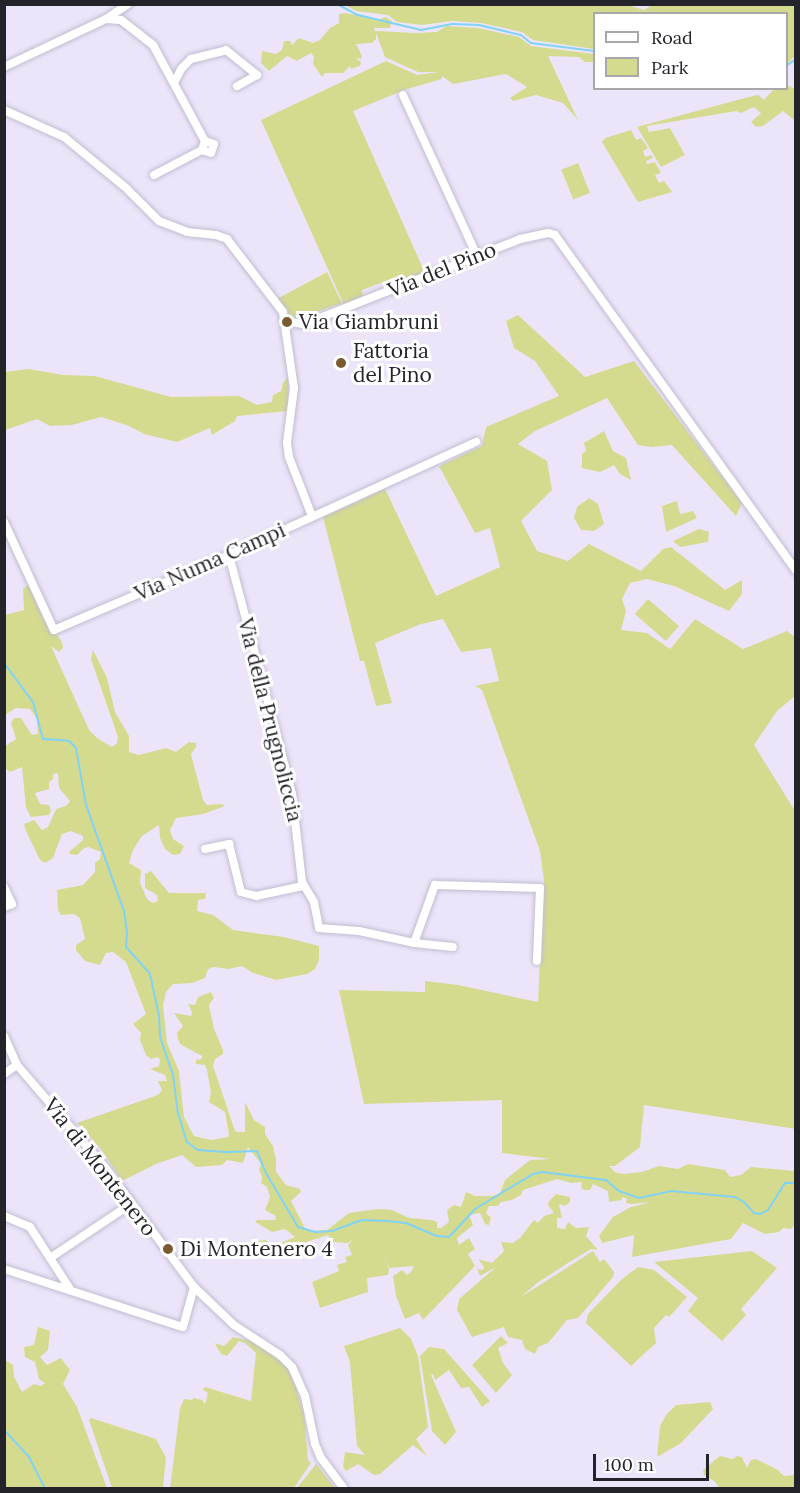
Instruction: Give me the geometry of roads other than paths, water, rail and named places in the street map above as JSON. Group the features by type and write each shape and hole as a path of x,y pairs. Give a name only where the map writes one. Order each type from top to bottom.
{"street":[{"path":"4,67 106,19 128,4"},
{"path":"106,19 121,20 153,45 174,82 204,146 154,175"},
{"path":"174,82 181,69 191,59 226,50 257,75 237,86"},
{"path":"165,65 181,69"},
{"path":"403,95 477,256"},
{"path":"4,110 64,137 125,187 159,221 187,232 216,235 227,239 282,312 294,388 287,443 289,457 312,516"},
{"name":"Via del Pino","path":"284,319 303,324 477,256 539,234 548,233 559,240 795,570"},
{"name":"Via Numa Campi","path":"4,522 54,630 229,555 476,442"},
{"name":"Via della Prugnoliccia","path":"229,555 292,794 303,886 314,902 319,928 453,947"},
{"path":"205,849 230,844 241,892 256,896 303,886"},
{"path":"414,943 435,885 540,888 537,961"},
{"path":"4,887 12,904 4,908"},
{"name":"Via di Montenero","path":"4,1036 17,1065 104,1166 194,1287 234,1325 280,1354 292,1367 305,1396 315,1444 321,1458 344,1487"},
{"path":"4,1074 17,1065"},
{"path":"50,1258 131,1204"},
{"path":"4,1216 30,1227 70,1289"},
{"path":"4,1269 183,1327 194,1287"}],"waterway":[{"path":"337,4 358,15 421,30 453,24 479,25 521,35 531,43 593,51"},
{"path":"788,65 796,59"},
{"path":"4,663 33,702 43,739 69,741 76,748 86,805 124,911 126,947 150,974 159,1016 160,1037 173,1074 178,1113 187,1142 198,1150 257,1151 266,1173 298,1227 316,1232 332,1231 362,1220 388,1221 406,1223 437,1236 449,1237 475,1209 533,1174 542,1172 606,1180 619,1191 639,1198 671,1191 735,1197 744,1202 754,1213 761,1214 768,1210 785,1183 796,1183"},
{"path":"4,1430 29,1457 45,1488"}],"place":[{"name":"Via Giambruni","path":"287,322"},
{"name":"Fattoria del Pino","path":"341,363"},
{"name":"Di Montenero 4","path":"168,1249"}]}
